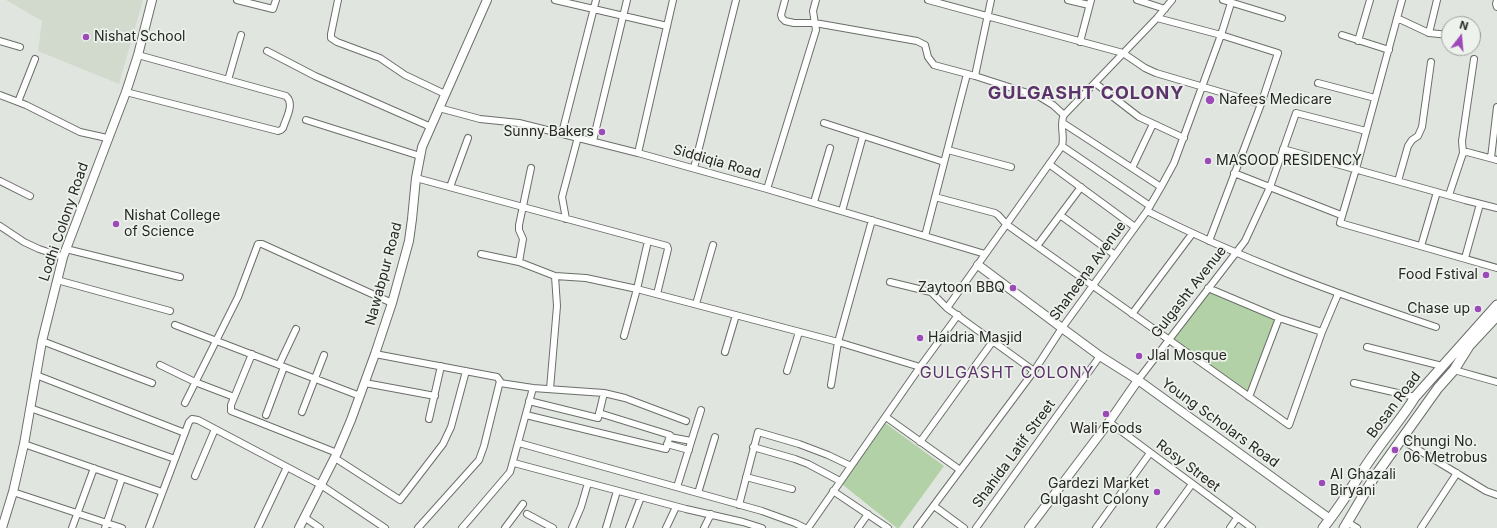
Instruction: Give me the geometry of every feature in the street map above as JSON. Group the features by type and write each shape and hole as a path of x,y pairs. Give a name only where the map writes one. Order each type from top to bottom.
{"main road":[{"name":"Bosan Road","path":"1323,528 1415,397 1497,305"},
{"name":"Bosan Road","path":"1346,525 1373,479 1438,388 1454,370 1469,346 1497,316"}],"street":[{"name":"Lodhi Colony Road","path":"2,528 13,492 24,444 42,341 63,257 107,138 126,92 138,55 152,0"},
{"path":"237,0 273,9 276,0"},
{"path":"338,0 331,36 334,40 380,58 405,76 445,94"},
{"name":"Nawabpur Road","path":"299,528 336,456 365,383 392,303 409,241 420,156 445,94 487,0"},
{"path":"555,0 667,26"},
{"path":"562,133 596,0"},
{"path":"593,141 627,0"},
{"path":"638,153 673,0"},
{"path":"694,168 736,0"},
{"path":"785,0 781,15 785,21 794,23 815,23 917,41 925,45 928,58 934,65 975,76 1040,97 1053,105 1064,115"},
{"path":"767,189 816,30 813,11 816,0"},
{"path":"928,0 1123,53 1144,68 1156,73 1261,104"},
{"path":"975,76 992,0"},
{"path":"1068,0 1090,3 1080,42"},
{"path":"1137,0 1165,9"},
{"path":"947,308 1062,146 1064,115 1157,18 1172,0"},
{"path":"1223,0 1282,18"},
{"path":"1358,40 1370,0"},
{"path":"1402,0 1356,169 1339,222 1341,224 1497,268"},
{"path":"1429,33 1437,0"},
{"path":"1497,0 1497,7"},
{"name":"Shaheena Avenue","path":"917,528 1034,371 1062,328 1135,227 1161,187 1174,163 1184,138 1231,3"},
{"path":"1157,18 1221,35 1278,53 1261,104 1209,241"},
{"path":"1398,18 1420,30 1441,34"},
{"path":"228,80 241,35"},
{"path":"1342,35 1389,50"},
{"path":"0,41 20,47"},
{"path":"267,51 315,76 431,127"},
{"path":"126,92 278,131 282,130 291,105 286,96 138,55"},
{"path":"18,102 35,59"},
{"path":"1449,195 1463,153 1462,141 1474,59"},
{"path":"1398,181 1408,146 1412,140 1418,136 1422,127 1431,62"},
{"path":"925,236 967,74"},
{"path":"1095,83 1139,117 1184,138"},
{"path":"1318,83 1375,98"},
{"path":"0,95 18,102 80,132 107,138"},
{"path":"1463,153 1466,152 1494,159 1497,107"},
{"name":"Siddiqia Road","path":"439,108 468,117 519,123 638,153 814,202 985,254"},
{"name":"Gulgasht Avenue","path":"1029,528 1109,422 1168,339 1244,241 1270,187 1296,113 1366,131"},
{"path":"306,120 420,156"},
{"path":"824,123 944,162"},
{"path":"1063,123 1161,187"},
{"path":"1132,168 1153,124"},
{"path":"842,211 863,136"},
{"path":"566,218 562,197 578,137"},
{"path":"450,187 468,138"},
{"path":"1062,146 1148,208 1192,234 1338,294 1436,327"},
{"path":"814,202 830,148"},
{"path":"1283,148 1497,208"},
{"path":"948,150 1011,167"},
{"path":"1049,164 1135,227"},
{"path":"520,262 523,239 519,230 519,225 531,168"},
{"path":"1234,173 1341,215"},
{"path":"416,178 668,247 657,294"},
{"path":"0,181 30,196"},
{"path":"1037,246 1081,187"},
{"path":"1421,246 1437,192"},
{"path":"935,197 995,213 1006,224 1288,425 1322,332 1338,294"},
{"path":"1465,258 1480,204"},
{"path":"1060,215 1115,255"},
{"path":"831,385 838,342 872,220"},
{"path":"0,226 24,242 63,257"},
{"path":"1132,314 1192,234"},
{"path":"624,336 648,241"},
{"path":"185,403 238,297 256,246 260,244 392,303"},
{"path":"696,304 713,244"},
{"path":"66,248 180,277"},
{"path":"481,254 520,262 555,276 586,278 696,304 838,342 920,367"},
{"name":"Young Scholars Road","path":"978,264 1100,356 1138,380 1330,519"},
{"path":"550,389 557,306 555,276"},
{"path":"57,280 170,311"},
{"path":"890,282 931,292 947,308 1034,371"},
{"path":"1208,288 1279,318 1322,332"},
{"path":"725,352 736,315"},
{"path":"519,443 739,505 790,521 806,528 958,316"},
{"path":"1250,397 1279,318"},
{"path":"175,325 360,396"},
{"path":"266,415 296,329"},
{"path":"787,371 799,332"},
{"path":"42,341 152,383"},
{"path":"920,442 993,341"},
{"path":"1367,347 1442,366"},
{"path":"252,354 234,397 230,408 231,411 336,456 400,500 443,444 449,433 466,371"},
{"path":"375,354 497,377 500,383 479,460 418,528"},
{"path":"302,412 324,356"},
{"name":"Shahida Latif Street","path":"976,528 1100,356"},
{"path":"160,365 196,382 234,397"},
{"path":"429,419 441,366"},
{"path":"1454,370 1497,382"},
{"path":"36,375 185,433"},
{"path":"365,383 435,396"},
{"path":"500,383 533,388 604,393 625,398 686,422"},
{"path":"1354,383 1415,397"},
{"path":"462,528 510,472 514,463 533,388"},
{"path":"529,401 596,418 599,413 604,393"},
{"path":"30,408 175,459"},
{"path":"677,487 701,410"},
{"path":"599,413 691,442"},
{"path":"526,415 665,450 670,436"},
{"path":"886,417 960,470"},
{"path":"149,528 189,422 192,419 198,420 321,485 385,528"},
{"name":"Rosy Street","path":"1109,422 1252,528"},
{"path":"195,476 215,429"},
{"path":"739,505 753,447 759,431 828,455 851,466"},
{"path":"698,493 715,437"},
{"path":"1402,440 1486,491 1497,495"},
{"path":"24,444 162,492"},
{"path":"667,444 689,450"},
{"path":"753,447 808,464 840,481"},
{"path":"1096,528 1150,453"},
{"path":"514,463 676,507 711,514 762,528"},
{"path":"258,528 287,467"},
{"path":"72,528 94,468"},
{"path":"1421,528 1458,473"},
{"path":"746,477 792,489"},
{"path":"106,526 122,478"},
{"path":"572,528 581,507 588,483"},
{"path":"1160,528 1192,484"},
{"path":"606,528 617,491"},
{"path":"833,491 888,528"},
{"path":"13,492 78,513 106,526 122,528"},
{"path":"628,528 641,497"},
{"path":"505,528 523,504"},
{"path":"934,506 964,528"},
{"path":"666,528 676,507"},
{"path":"527,514 553,528"},
{"path":"704,528 711,514"},
{"path":"858,528 868,514"},
{"path":"304,517 320,528"},
{"path":"1230,528 1237,518"},
{"path":"1346,525 1356,528"}],"shaded area":[{"name":"Nishat School","path":"6,0 143,0 119,84 38,51 42,21"}],"green space":[{"path":"1208,288 1279,318 1249,397 1168,339"},
{"path":"881,420 944,466 899,528 897,528 838,481"}],"place":[{"name":"Nishat School","path":"86,37"},
{"name":"Nafees Medicare","path":"1210,100"},
{"name":"Sunny Bakers","path":"602,132"},
{"name":"MASOOD RESIDENCY","path":"1208,161"},
{"name":"Nishat College of Science","path":"116,224"},
{"name":"Food Fstival","path":"1486,275"},
{"name":"Zaytoon BBQ","path":"1013,288"},
{"name":"Chase up","path":"1478,309"},
{"name":"Haidria Masjid","path":"920,338"},
{"name":"Jlal Mosque","path":"1139,356"},
{"name":"Wali Foods","path":"1106,414"},
{"name":"Chungi No. 06 Metrobus","path":"1395,450"},
{"name":"Al Ghazali Biryani","path":"1322,483"},
{"name":"Gardezi Market Gulgasht Colony","path":"1157,492"}],"district":[{"name":"GULGASHT COLONY","path":"1086,94"},
{"name":"GULGASHT COLONY","path":"1007,373"}]}
